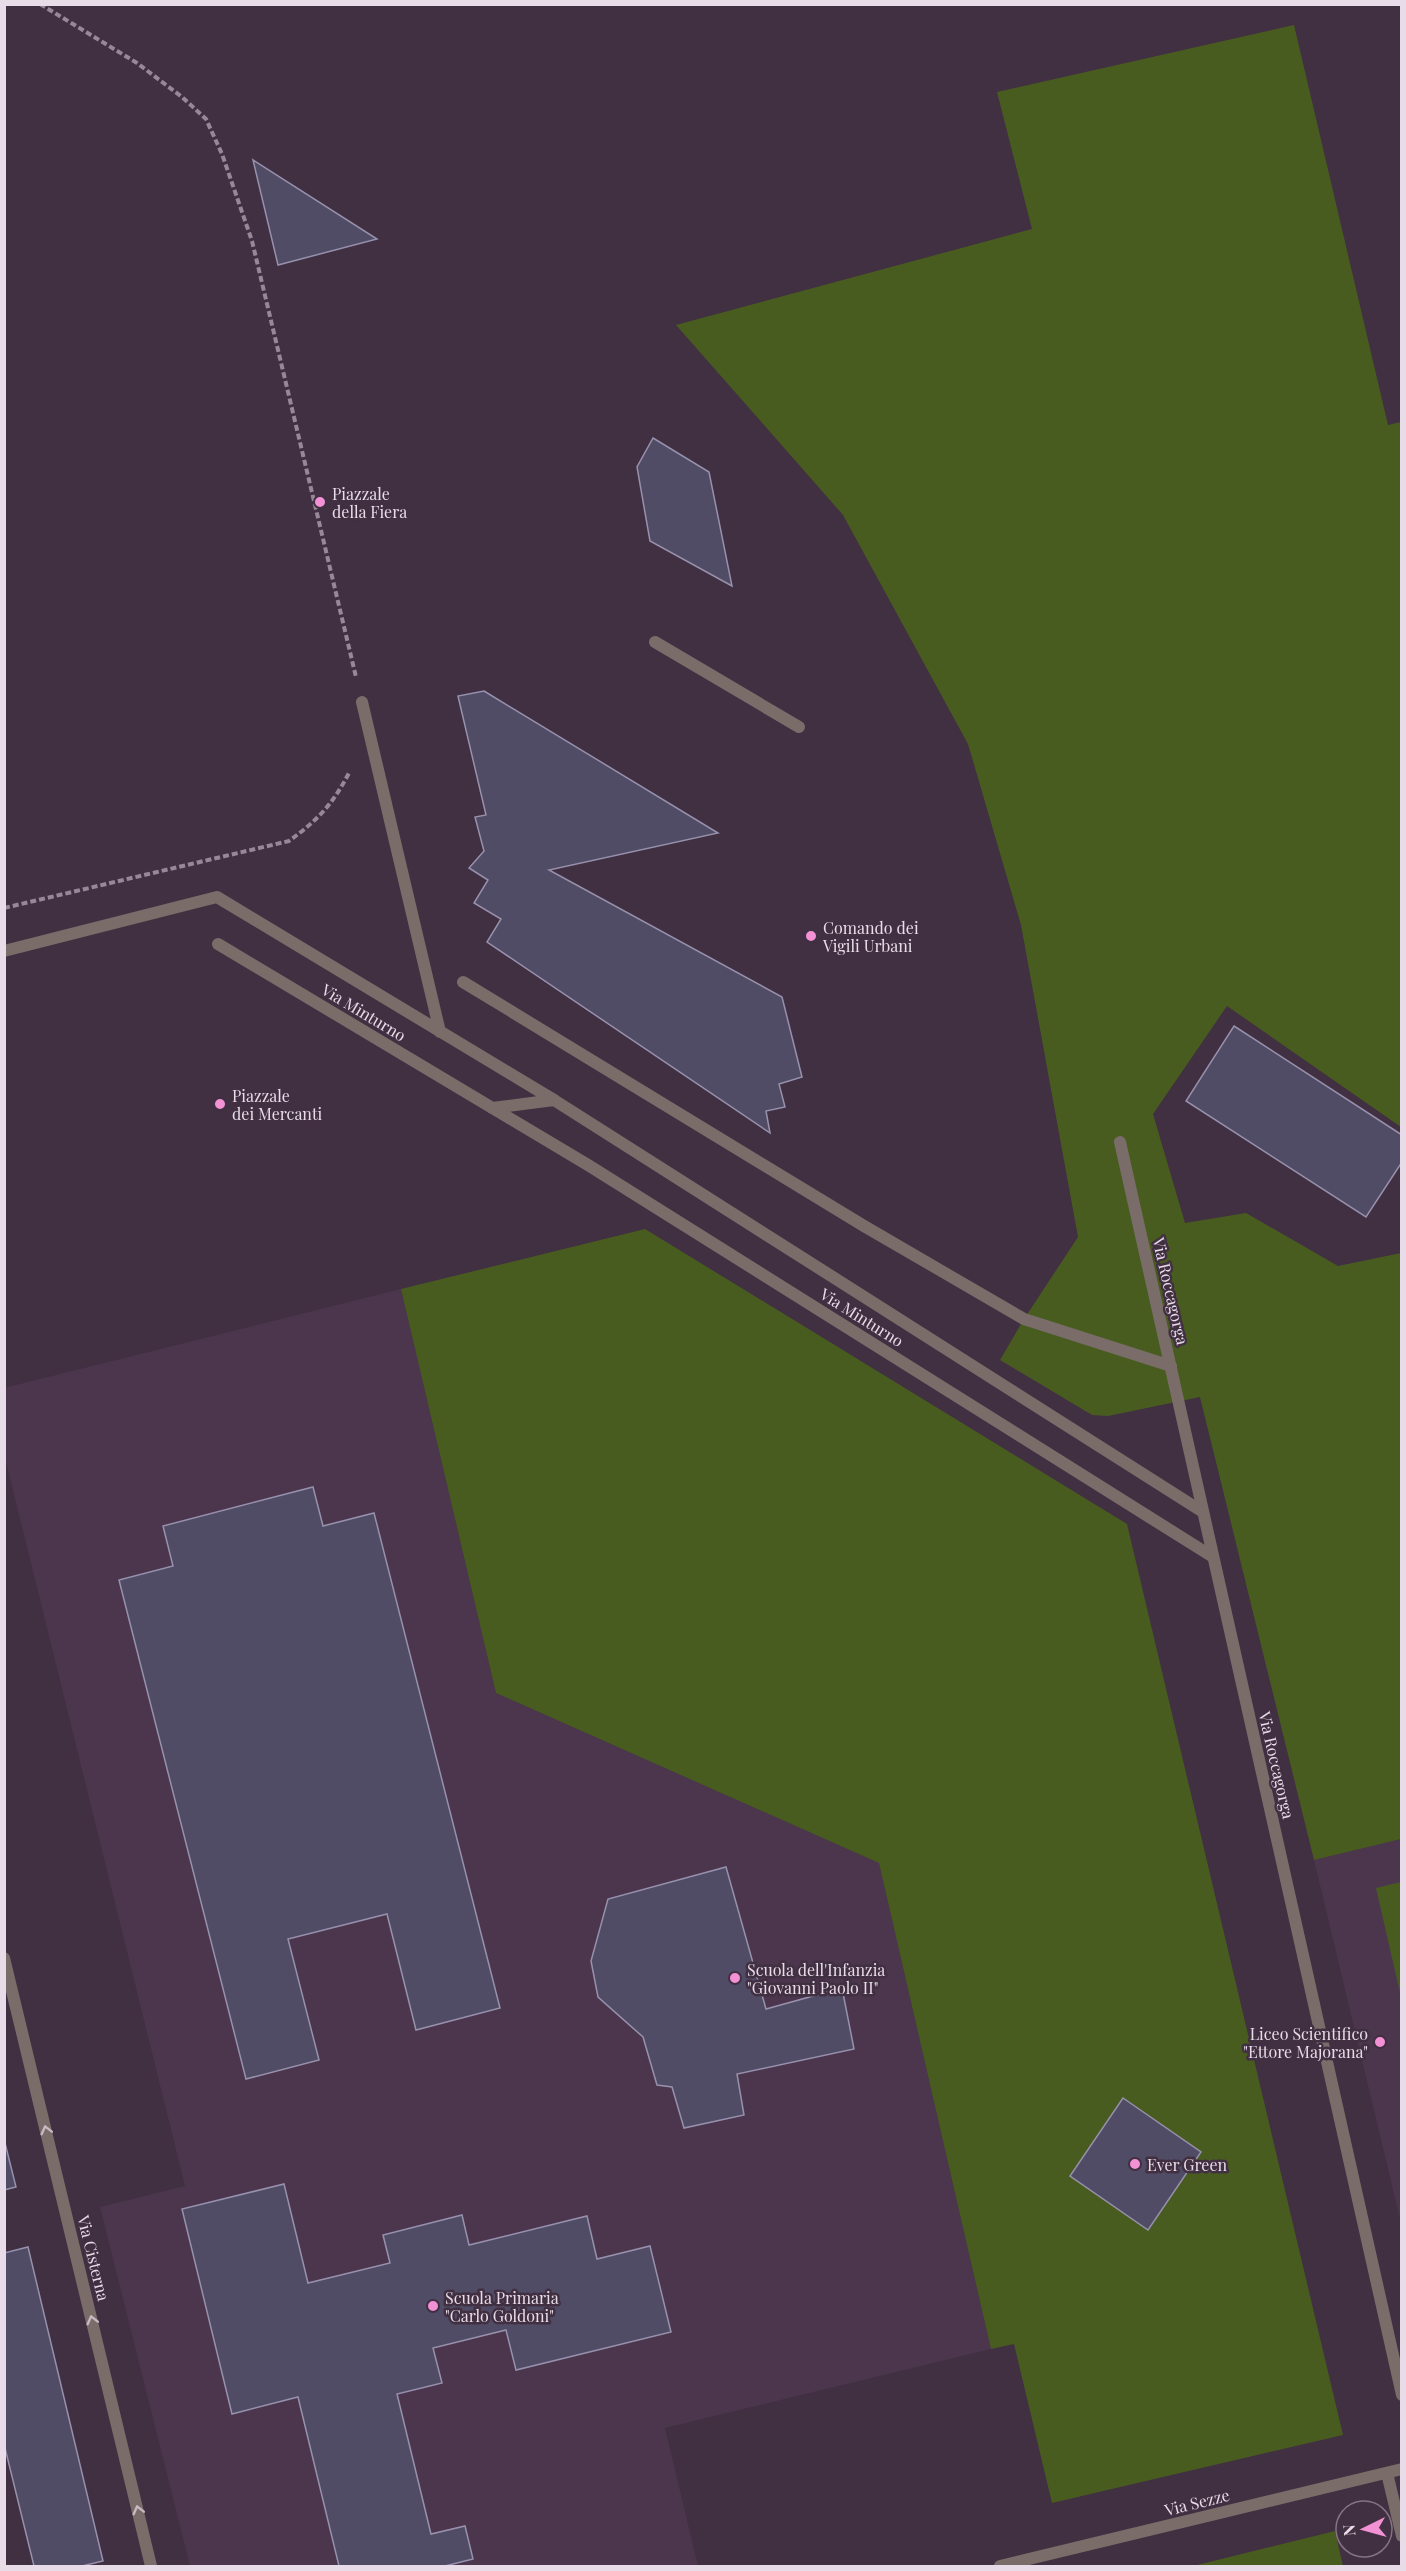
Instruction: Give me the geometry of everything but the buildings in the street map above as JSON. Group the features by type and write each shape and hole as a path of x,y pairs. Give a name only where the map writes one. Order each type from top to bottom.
{"street":[{"path":"655,642 800,727"},
{"path":"362,702 440,1032"},
{"name":"Via Minturno","path":"4,951 217,897 554,1100 1203,1512"},
{"name":"Via Minturno","path":"218,944 598,1171 1213,1557"},
{"path":"463,982 864,1226 1024,1319 1171,1366"},
{"path":"492,1108 554,1100"},
{"name":"Via Roccagorga","path":"1120,1142 1401,2395"},
{"name":"Via Cisterna","path":"4,1958 151,2566"},
{"name":"Via Sezze","path":"1000,2566 1401,2469"},
{"path":"1387,2473 1401,2536"}],"path":[{"path":"40,4 137,63 182,97 206,119 222,154 252,241 362,702"},
{"path":"4,908 289,841 316,822 336,799 352,766"}],"shaded area":[{"path":"401,1289 496,1693 879,1863 991,2349 665,2428 698,2566 190,2566 100,2207 185,2186 5,1458 4,1388"},
{"name":"Liceo Scientifico \"Ettore Majorana\"","path":"1401,1839 1401,2223 1314,1860"}],"green space":[{"path":"1294,25 1388,425 1401,422 1401,1127 1227,1006 1153,1114 1185,1223 1246,1213 1338,1266 1401,1253 1401,1839 1314,1860 1200,1397 1108,1416 1092,1415 1000,1360 1078,1237 1021,925 968,744 843,515 676,325 1032,229 997,92"},
{"path":"645,1229 1127,1524 1343,2435 1052,2503 1014,2344 991,2349 879,1863 496,1693 401,1289"},
{"path":"1402,1882 1401,1997 1376,1888"},
{"path":"1334,2531 1334,2559 1341,2559 1343,2566 1193,2566"}],"place":[{"name":"Piazzale della Fiera","path":"320,502"},
{"name":"Comando dei Vigili Urbani","path":"811,936"},
{"name":"Piazzale dei Mercanti","path":"220,1104"},
{"name":"Scuola dell'Infanzia \"Giovanni Paolo II\"","path":"735,1978"},
{"name":"Liceo Scientifico \"Ettore Majorana\"","path":"1380,2042"},
{"name":"Ever Green","path":"1135,2164"},
{"name":"Scuola Primaria \"Carlo Goldoni\"","path":"433,2306"}]}
